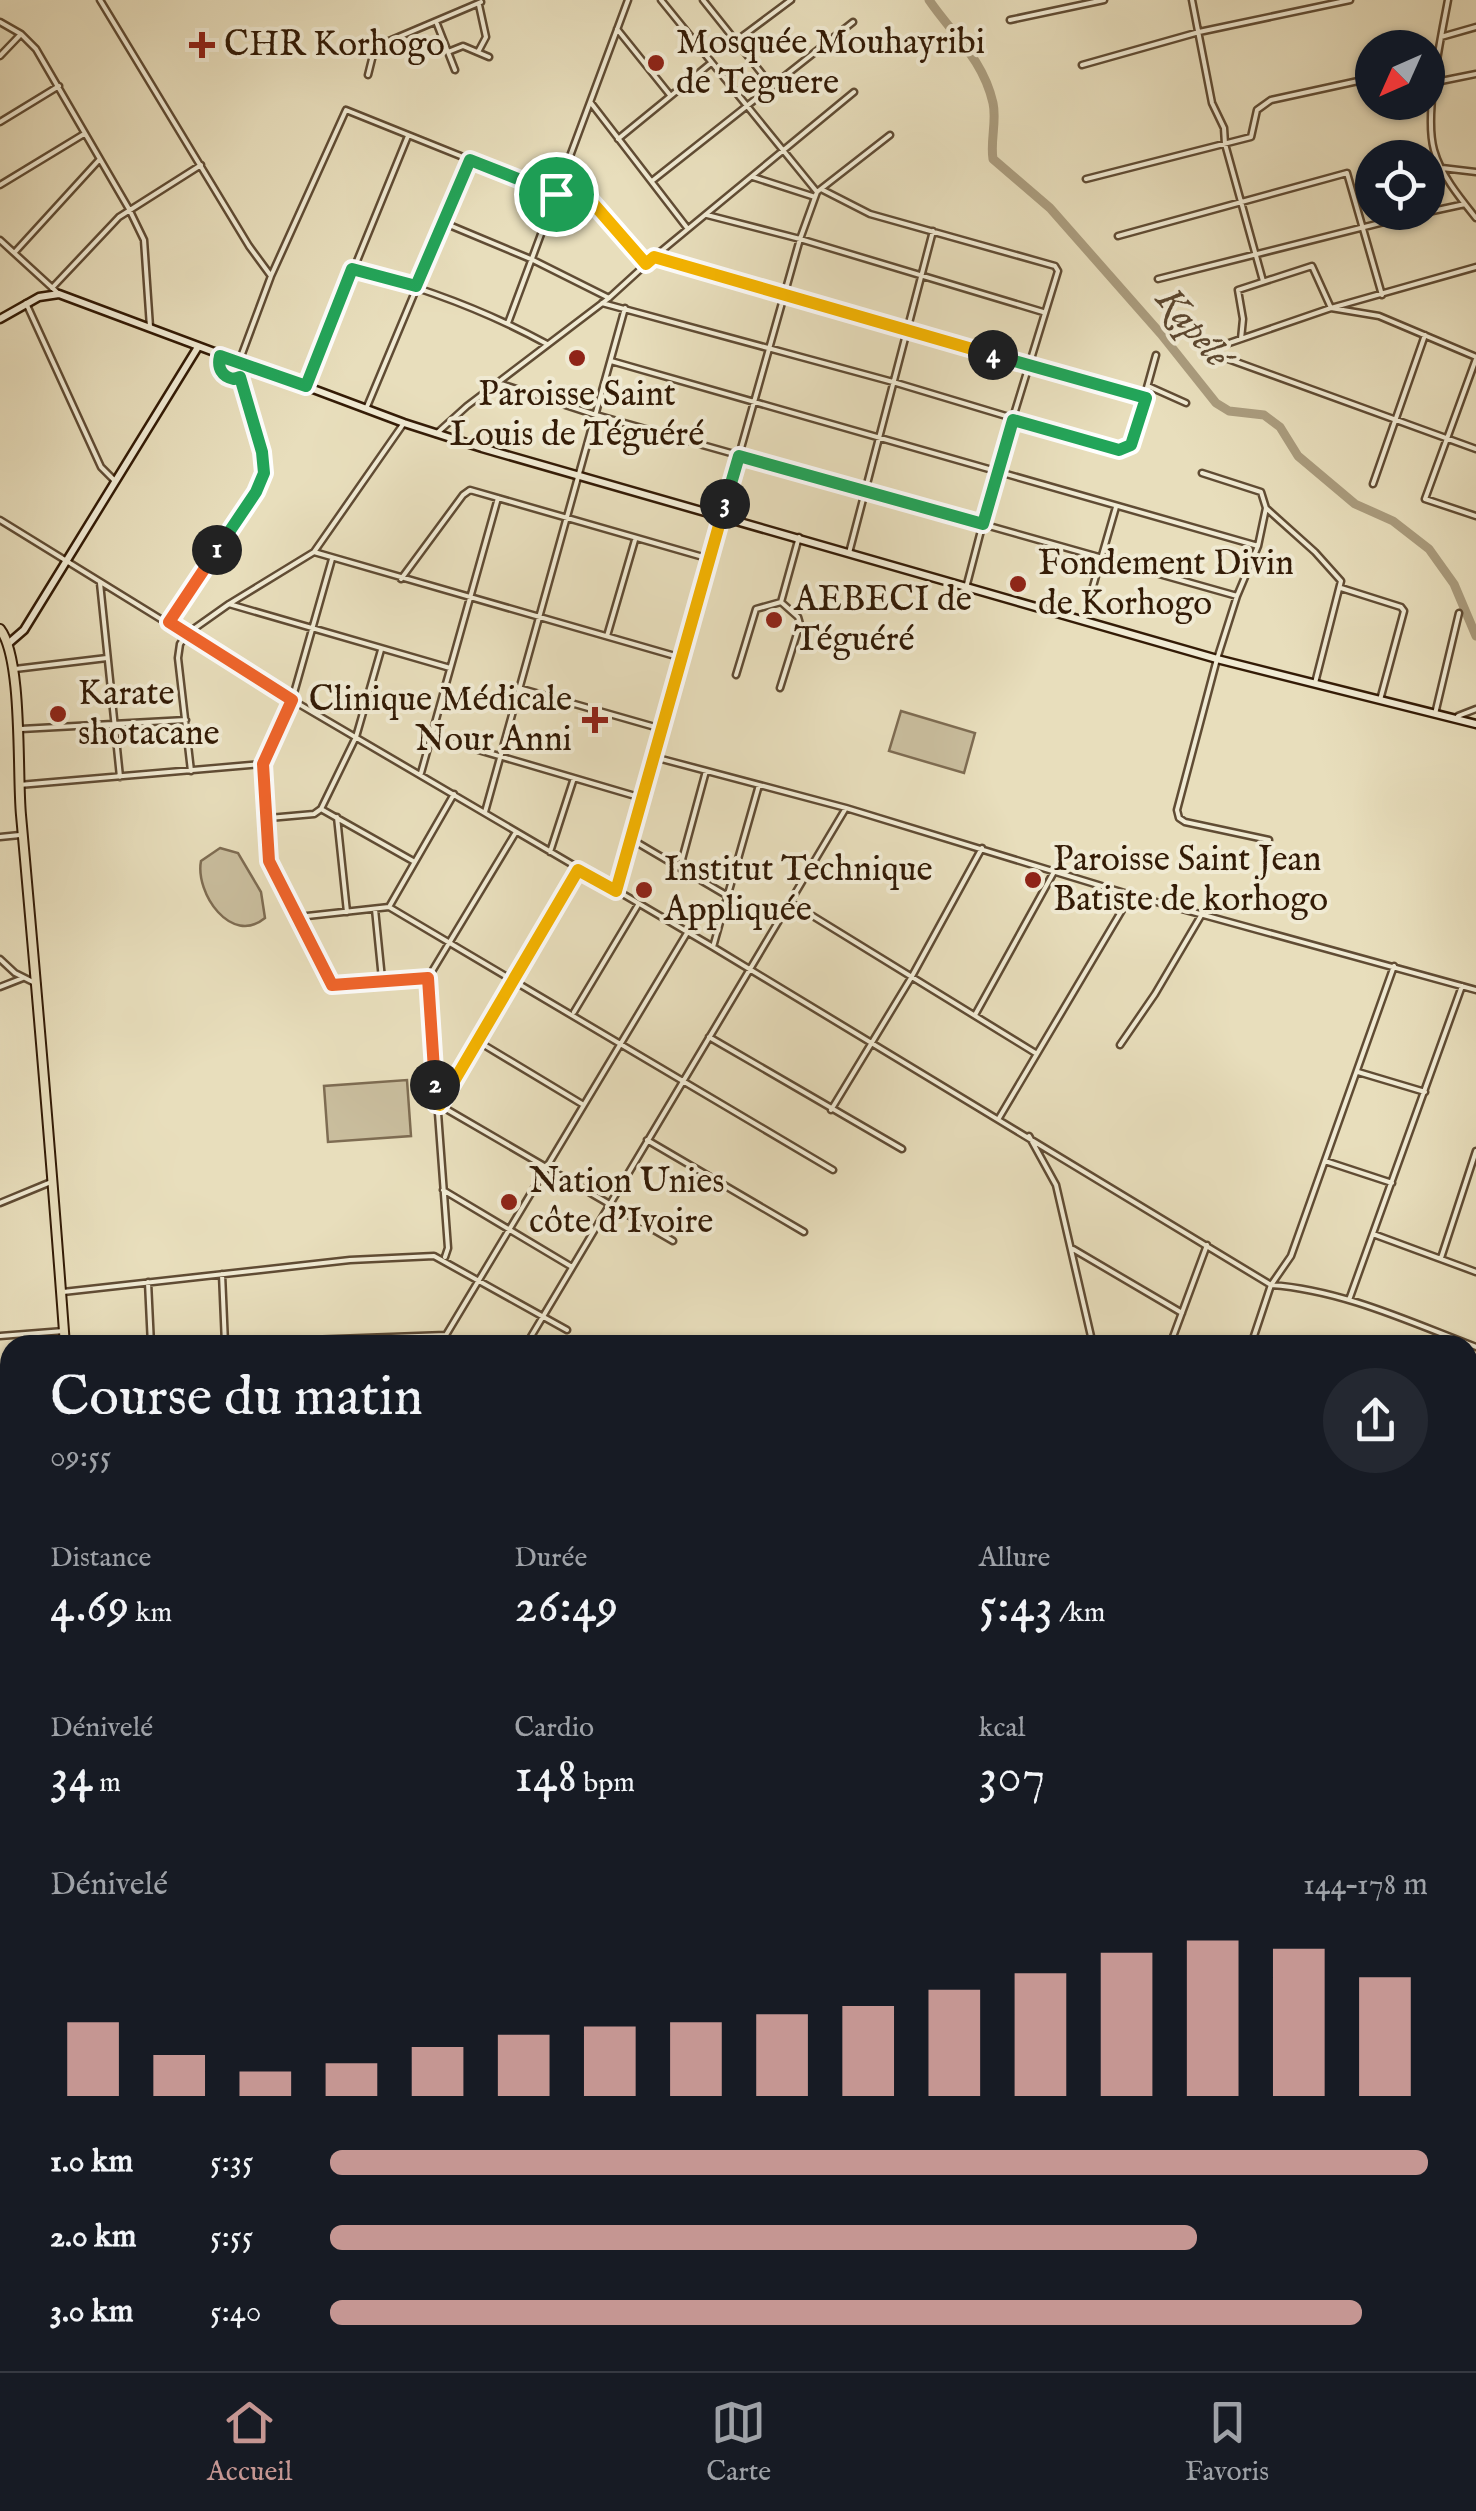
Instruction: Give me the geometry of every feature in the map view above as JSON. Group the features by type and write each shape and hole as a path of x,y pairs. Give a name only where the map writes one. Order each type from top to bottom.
{"main road":[{"path":"0,629 9,643 14,668 19,786 64,1335"}],"street":[{"path":"100,0 248,246 271,276"},
{"path":"508,323 628,0"},
{"path":"661,0 818,193"},
{"path":"702,0 772,85"},
{"path":"736,41 791,0"},
{"path":"1060,0 1060,10"},
{"path":"1010,20 1104,0"},
{"path":"1192,0 1212,103 1224,128 1224,144 1263,280"},
{"path":"1082,65 1199,32 1350,0"},
{"path":"1442,30 1448,0"},
{"path":"368,75 375,47 480,3 486,38 478,52"},
{"path":"0,22 36,50 129,208 144,240 150,327"},
{"path":"436,22 455,70"},
{"path":"652,181 853,22"},
{"path":"1445,36 1476,27"},
{"path":"617,29 670,95"},
{"path":"0,56 20,34"},
{"path":"448,52 463,46 489,57"},
{"path":"618,139 711,63"},
{"path":"1445,80 1476,74"},
{"path":"1086,179 1251,137 1257,110 1271,100 1355,82"},
{"path":"0,122 59,86"},
{"path":"436,434 610,298 854,92"},
{"path":"591,104 688,229"},
{"path":"239,362 271,276 345,111 351,110 556,194"},
{"path":"0,185 84,134"},
{"path":"616,891 800,239 818,193 890,134"},
{"path":"306,386 408,136"},
{"path":"14,252 100,159"},
{"path":"366,409 470,160"},
{"path":"0,319 56,291 129,208 202,165"},
{"path":"1445,168 1476,172"},
{"path":"564,170 646,264"},
{"path":"1118,236 1346,173 1355,203"},
{"path":"1445,173 1476,218"},
{"path":"752,176 818,193 870,214 1058,270 996,473 966,588"},
{"path":"1445,208 1465,204"},
{"path":"707,215 1045,312"},
{"path":"442,222 610,298"},
{"path":"1158,280 1355,228"},
{"path":"1363,230 1382,295"},
{"path":"849,553 933,231"},
{"path":"0,240 56,291 220,356 436,434 1217,659 1476,724"},
{"path":"654,257 1146,398"},
{"path":"1241,338 1243,319 1238,290 1263,280 1312,266 1331,308"},
{"path":"1476,267 1331,308 1206,351 1476,449"},
{"path":"352,269 416,286 508,323 548,345"},
{"path":"26,303 101,467 115,481"},
{"path":"602,303 893,382 1119,450 1131,445 1156,356"},
{"path":"485,812 625,308"},
{"path":"1331,308 1379,316 1476,358 1425,499 1476,516"},
{"path":"1373,484 1425,335"},
{"path":"9,643 24,630 198,347"},
{"path":"220,356 224,374 234,379 249,366"},
{"path":"610,360 1258,546"},
{"path":"169,622 256,492 264,473 262,452 240,377"},
{"path":"498,383 596,415 1237,596"},
{"path":"1148,386 1186,403"},
{"path":"190,771 178,658 180,644 188,633 229,604 314,552 404,423"},
{"path":"1202,473 1261,492 1266,508 1258,546 1217,659 1177,810 1179,818 1186,822 1269,840"},
{"path":"401,579 466,491 710,560"},
{"path":"420,774 498,498"},
{"path":"1083,621 1116,507"},
{"path":"1266,508 1341,581 1315,684"},
{"path":"0,520 292,700 713,947 1272,1285 1300,1287 1349,1300 1435,1335"},
{"path":"782,602 798,537"},
{"path":"607,636 635,538"},
{"path":"314,552 682,658"},
{"path":"332,559 292,700 263,764 269,861 332,985 428,978"},
{"path":"100,580 120,777"},
{"path":"1341,588 1404,610 1380,700"},
{"path":"736,675 756,609 782,602"},
{"path":"780,688 800,624 782,602"},
{"path":"229,604 450,668"},
{"path":"1435,714 1459,613"},
{"path":"268,818 314,814 321,809 356,737 381,650"},
{"path":"14,668 107,658"},
{"path":"520,688 662,729"},
{"path":"1453,718 1476,709"},
{"path":"16,730 186,720"},
{"path":"431,736 642,798"},
{"path":"654,757 846,808 1131,895 1476,990"},
{"path":"19,786 263,764"},
{"path":"680,868 706,771"},
{"path":"550,852 574,778"},
{"path":"713,947 760,785"},
{"path":"389,908 454,794"},
{"path":"532,1335 846,808"},
{"path":"321,809 414,862"},
{"path":"337,816 347,912"},
{"path":"444,1259 448,1248 428,978 517,832"},
{"path":"0,836 23,834"},
{"path":"630,839 727,896"},
{"path":"831,1110 911,978 982,848"},
{"path":"438,1105 578,870"},
{"path":"974,1016 1054,870"},
{"path":"999,1118 1131,895"},
{"path":"790,902 1037,1054"},
{"path":"573,1014 638,905"},
{"path":"298,917 389,908 832,1170"},
{"path":"375,909 382,980"},
{"path":"1120,1045 1202,914"},
{"path":"446,1335 687,932"},
{"path":"0,959 36,984"},
{"path":"1254,1335 1272,1285 1291,1256 1394,966"},
{"path":"0,987 23,978"},
{"path":"1349,1300 1462,986"},
{"path":"709,1038 902,1149"},
{"path":"479,1042 584,1105"},
{"path":"1358,1072 1426,1092"},
{"path":"438,1105 673,1241"},
{"path":"1029,1136 1056,1185 1091,1335"},
{"path":"647,1140 804,1232"},
{"path":"1441,1258 1476,1151"},
{"path":"1325,1161 1392,1183"},
{"path":"0,1203 53,1181"},
{"path":"442,1190 572,1267"},
{"path":"1373,1234 1476,1272"},
{"path":"1174,1335 1207,1245"},
{"path":"1073,1249 1182,1313"},
{"path":"61,1292 423,1255 444,1259 566,1330"},
{"path":"222,1274 225,1335"},
{"path":"148,1282 151,1335"},
{"path":"13,1335 64,1331"}],"shaded area":[{"path":"901,711 975,733 964,773 889,751"},
{"path":"220,848 238,853 261,892 265,918 252,925 228,921 204,887 201,861"},
{"path":"407,1080 411,1136 328,1142 324,1086"}],"waterway":[{"name":"Kapélé","path":"929,0 975,60 988,87 994,110 993,159 1050,208 1216,403 1229,411 1264,415 1280,427 1298,456 1355,504 1393,521 1429,549 1454,584 1476,636"}],"place":[{"name":"CHR Korhogo","path":"202,45"},
{"name":"Mosquée Mouhayribi de Teguere","path":"656,63"},
{"name":"Paroisse Saint Louis de Téguéré","path":"577,358"},
{"name":"Fondement Divin de Korhogo","path":"1018,584"},
{"name":"AEBECI de Téguéré","path":"774,620"},
{"name":"Karate shotacane","path":"58,714"},
{"name":"Clinique Médicale Nour Anni","path":"595,720"},
{"name":"Paroisse Saint Jean Batiste de korhogo","path":"1033,880"},
{"name":"Institut Technique Appliquée","path":"644,890"},
{"name":"Nation Unies côte d'Ivoire","path":"509,1202"}],"route":[{"path":"470,160 556,194 564,170 646,264 654,257 1146,398 1131,445 1126,449 1013,420 983,524 739,456 616,891 578,870 440,1105 436,1104 428,978 332,985 269,861 263,764 292,700 169,622 256,492 264,473 262,452 240,377 228,378 220,370 220,356 306,386 352,269 404,286 416,286 470,160"}]}
